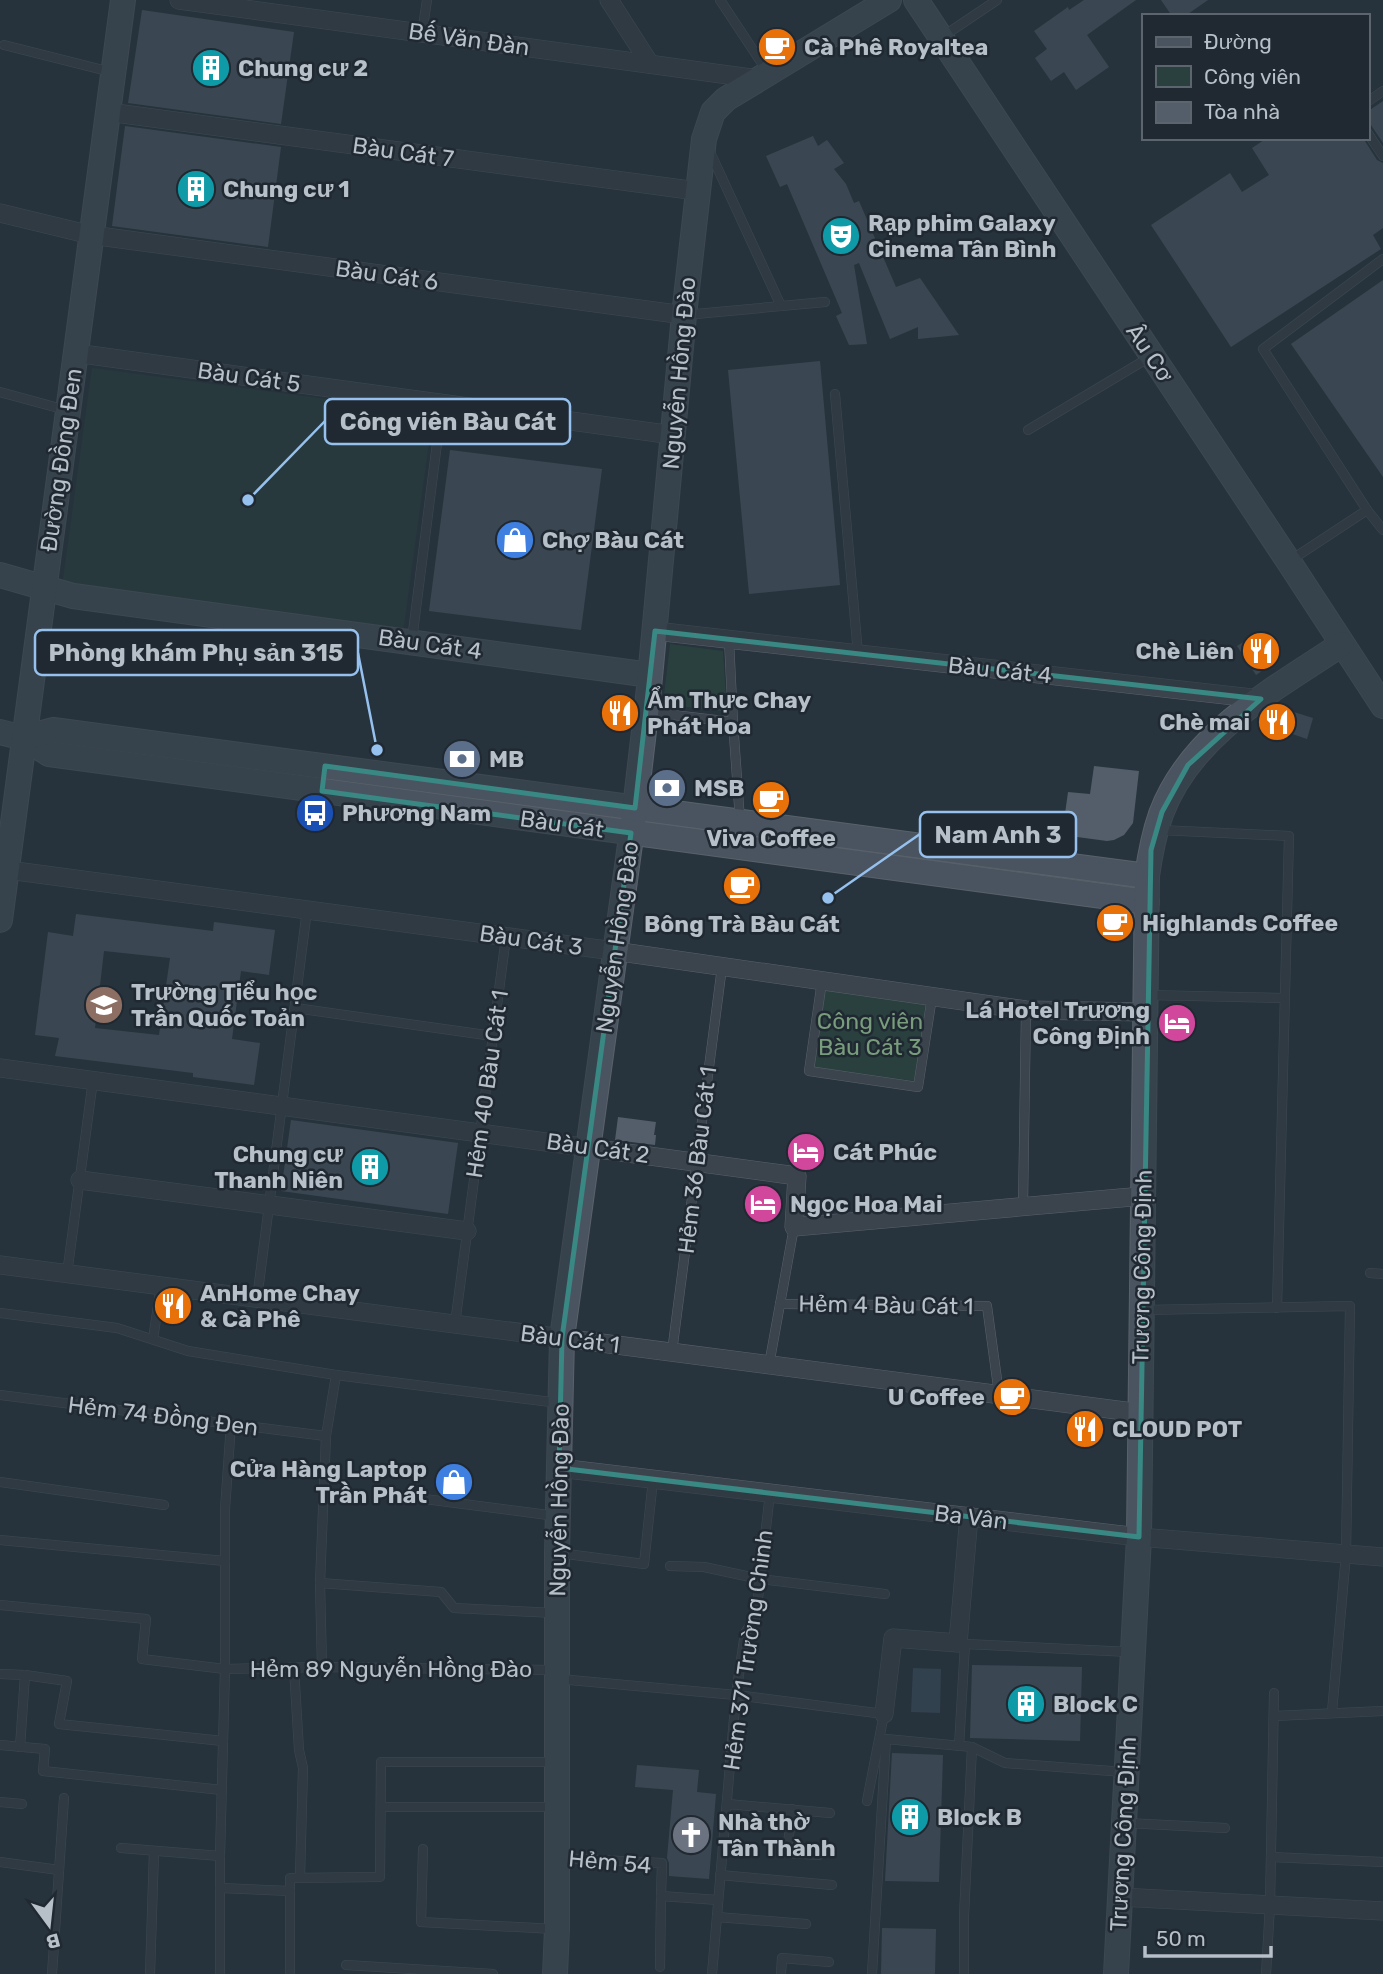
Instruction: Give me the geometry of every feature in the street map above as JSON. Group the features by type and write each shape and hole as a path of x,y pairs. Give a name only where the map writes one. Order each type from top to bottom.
{"street":[{"name":"Đường Đồng Đen","path":"0,920 3,870 24,738 123,0"},
{"name":"Bế Văn Đàn","path":"179,0 650,64 763,76"},
{"path":"609,0 650,64"},
{"name":"Nguyễn Hồng Đào","path":"555,1974 557,1553 562,1338 635,808 704,139 710,118 720,103 889,0"},
{"name":"Âu Cơ","path":"916,0 1383,706"},
{"name":"Bàu Cát 7","path":"108,112 697,191"},
{"name":"Bàu Cát 6","path":"0,214 91,235 684,315"},
{"name":"Bàu Cát 5","path":"75,353 673,435"},
{"name":"Bàu Cát 4","path":"0,575 73,596 650,675"},
{"name":"Bàu Cát 4","path":"655,631 1261,699"},
{"name":"Trương Công Định","path":"1116,1974 1139,1536 1147,876 1150,850 1169,796 1188,765 1234,720 1342,645"},
{"name":"Bàu Cát","path":"24,738 52,730 1147,876"},
{"name":"Bàu Cát","path":"0,733 24,738 49,754 1147,902"},
{"path":"322,791 325,766"},
{"path":"887,867 890,842"},
{"name":"Bàu Cát 3","path":"3,870 614,951 1026,1010 1146,1003"},
{"name":"Bàu Cát 2","path":"0,1069 797,1176 794,1227"},
{"path":"80,1180 467,1231"},
{"path":"794,1227 1143,1196"},
{"name":"Bàu Cát 1","path":"0,1265 1140,1413"},
{"name":"Ba Vân","path":"559,1468 1139,1536 1383,1557"},
{"path":"884,1714 893,1638 958,1643 969,1517"},
{"path":"1120,1897 1383,1911"}],"lane":[{"path":"422,33 426,0"},
{"path":"720,0 763,76"},
{"path":"941,38 997,0"},
{"path":"4,45 113,72"},
{"path":"1369,135 1383,156"},
{"path":"704,139 781,306"},
{"path":"1383,260 1263,349 1367,510 1383,530"},
{"path":"684,315 825,302"},
{"path":"1028,430 1152,356"},
{"path":"0,392 68,410"},
{"path":"835,394 858,654"},
{"path":"412,642 443,404"},
{"path":"1289,562 1367,510"},
{"path":"729,639 740,822"},
{"path":"646,711 733,722"},
{"path":"1156,830 1289,836 1277,1308"},
{"path":"257,1299 307,911"},
{"name":"Hẻm 40 Bàu Cát 1","path":"455,1324 506,937"},
{"name":"Hẻm 36 Bàu Cát 1","path":"672,1352 722,967"},
{"path":"822,981 809,1071 918,1087 932,997"},
{"path":"1146,1003 1285,998"},
{"path":"295,1008 494,1036"},
{"path":"1023,1207 1026,1010"},
{"path":"67,1274 93,1080"},
{"path":"769,1365 794,1227"},
{"path":"1370,1273 1383,1274"},
{"path":"153,1339 161,1286"},
{"name":"Hẻm 4 Bàu Cát 1","path":"780,1304 986,1306 999,1394"},
{"path":"1142,1310 1350,1306 1346,1554 1332,1712"},
{"path":"0,1313 117,1328 188,1351 336,1375 561,1403"},
{"path":"322,1667 320,1583 326,1436 336,1375"},
{"name":"Hẻm 74 Đồng Đen","path":"0,1395 326,1436"},
{"path":"220,1974 225,1509 231,1424"},
{"path":"557,1553 643,1564 653,1480"},
{"path":"0,1482 164,1505"},
{"path":"378,1493 558,1516"},
{"name":"Hẻm 371 Trường Chinh","path":"712,1974 736,1695 745,1633 756,1616 770,1493"},
{"path":"0,1540 225,1561"},
{"path":"670,1566 704,1567 760,1579 885,1594"},
{"path":"320,1583 440,1592 454,1608 557,1613"},
{"name":"Hẻm 89 Nguyễn Hồng Đào","path":"0,1605 146,1619 142,1660 225,1669 322,1667 557,1674 884,1714"},
{"path":"959,1746 965,1644 1133,1652"},
{"path":"295,1668 299,1750 303,1768 300,1877"},
{"path":"0,1674 67,1681 59,1724 223,1741"},
{"path":"20,1747 25,1675"},
{"path":"1266,1974 1274,1693"},
{"path":"1274,1716 1383,1711"},
{"path":"867,1801 884,1714"},
{"path":"872,1974 886,1740 972,1747 1005,1763 1127,1772"},
{"path":"0,1745 45,1749 43,1771 222,1790"},
{"path":"964,1974 972,1747"},
{"path":"290,1974 290,1878 380,1877 381,1762 557,1762"},
{"path":"52,1974 64,1798"},
{"path":"0,1802 22,1804"},
{"path":"727,1804 830,1813"},
{"path":"381,1807 557,1807"},
{"path":"792,1809 788,1853 819,1855"},
{"path":"1124,1823 1225,1828"},
{"path":"121,1848 220,1856"},
{"path":"423,1849 421,1922 557,1929"},
{"path":"150,1974 154,1851"},
{"path":"1271,1857 1383,1862"},
{"name":"Hẻm 54","path":"557,1858 662,1863 661,1896 718,1900"},
{"path":"0,1862 58,1870"},
{"path":"720,1875 832,1885"},
{"path":"220,1888 290,1891"},
{"path":"660,1967 661,1896"},
{"path":"717,1917 806,1924"},
{"path":"781,1974 782,1958 829,1962"},
{"path":"346,1965 493,1974"}],"highlighted area":[{"path":"655,631 1261,699 1188,765 1162,812 1151,850 1139,1537 559,1468 562,1338 631,833 322,791 325,766 635,808"}],"green space":[{"path":"92,368 433,413 403,632 62,587"},
{"path":"670,644 723,651 727,712 663,704"},
{"name":"Công viên Bàu Cát 3","path":"825,988 926,1002 914,1081 814,1067"}],"water":[{"path":"913,1668 941,1669 940,1713 911,1712"}],"building":[{"path":"1084,0 1136,0 1087,35 1109,67 1076,90 1064,72 1051,81 1035,58 1047,49 1034,31 1068,7 1069,10"},
{"path":"1161,0 1208,0 1188,14 1171,14"},
{"name":"Chung cư 2","path":"142,10 294,32 281,124 128,103"},
{"path":"1383,101 1383,143 1369,122 1369,111"},
{"name":"Chung cư 1","path":"125,126 281,147 268,247 112,226"},
{"path":"813,136 818,146 827,140 844,163 834,169 846,184 854,203 859,201 896,287 920,278 959,335 918,339 918,327 890,339 859,263 854,265 867,344 849,345 836,316 842,313 787,184 780,187 766,156"},
{"path":"1264,140 1364,140 1377,160 1383,163 1383,228 1373,235 1381,249 1231,347 1151,225 1230,173 1242,192 1269,175 1252,148"},
{"path":"1383,280 1383,477 1291,344"},
{"path":"820,361 840,585 749,594 728,370"},
{"name":"Chợ Bàu Cát","path":"450,450 602,469 581,630 429,611"},
{"path":"1256,634 1275,662 1256,675 1237,646"},
{"path":"1281,708 1313,718 1307,739 1275,728"},
{"path":"1094,766 1139,771 1133,823 1124,835 1114,840 1062,835 1068,792 1090,794"},
{"path":"76,914 213,931 214,922 275,930 269,975 241,971 232,1039 260,1043 254,1085 193,1077 193,1073 55,1056 59,1038 35,1035 48,932 73,936","holes":["104,951 170,958 159,1035 95,1028"]},
{"path":"618,1117 656,1122 655,1145 615,1140"},
{"name":"Chung cư Thanh Niên","path":"291,1120 458,1143 448,1214 281,1191"},
{"name":"Block C","path":"972,1665 1082,1667 1080,1741 970,1738"},
{"name":"Block B","path":"892,1753 943,1755 939,1882 885,1881"},
{"name":"Nhà thờ Tân Thành","path":"637,1765 699,1770 697,1792 716,1794 709,1879 669,1876 667,1858 673,1790 635,1787"},
{"path":"882,1928 936,1929 935,1974 881,1974"}],"place":[{"name":"Cà Phê Royaltea","path":"777,47"},
{"name":"Chung cư 2","path":"211,68"},
{"name":"Chung cư 1","path":"196,189"},
{"name":"Rạp phim Galaxy Cinema Tân Bình","path":"841,236"},
{"name":"Công viên Bàu Cát","path":"248,500"},
{"name":"Chợ Bàu Cát","path":"515,540"},
{"name":"Chè Liên","path":"1261,651"},
{"name":"Ẩm Thực Chay Phát Hoa","path":"620,713"},
{"name":"Chè mai","path":"1277,722"},
{"name":"Phòng khám Phụ sản 315","path":"377,750"},
{"name":"MB","path":"462,759"},
{"name":"MSB","path":"667,788"},
{"name":"Viva Coffee","path":"771,800"},
{"name":"Phương Nam","path":"315,813"},
{"name":"Bông Trà Bàu Cát","path":"742,886"},
{"name":"Nam Anh 3","path":"828,898"},
{"name":"Highlands Coffee","path":"1115,923"},
{"name":"Trường Tiểu học Trần Quốc Toản","path":"104,1005"},
{"name":"Lá Hotel Trương Công Định","path":"1177,1023"},
{"name":"Cát Phúc","path":"806,1152"},
{"name":"Chung cư Thanh Niên","path":"370,1167"},
{"name":"Ngọc Hoa Mai","path":"763,1204"},
{"name":"AnHome Chay & Cà Phê","path":"173,1306"},
{"name":"U Coffee","path":"1012,1397"},
{"name":"CLOUD POT","path":"1085,1429"},
{"name":"Cửa Hàng Laptop Trần Phát","path":"454,1482"},
{"name":"Block C","path":"1026,1704"},
{"name":"Block B","path":"910,1817"},
{"name":"Nhà thờ Tân Thành","path":"691,1835"}]}
